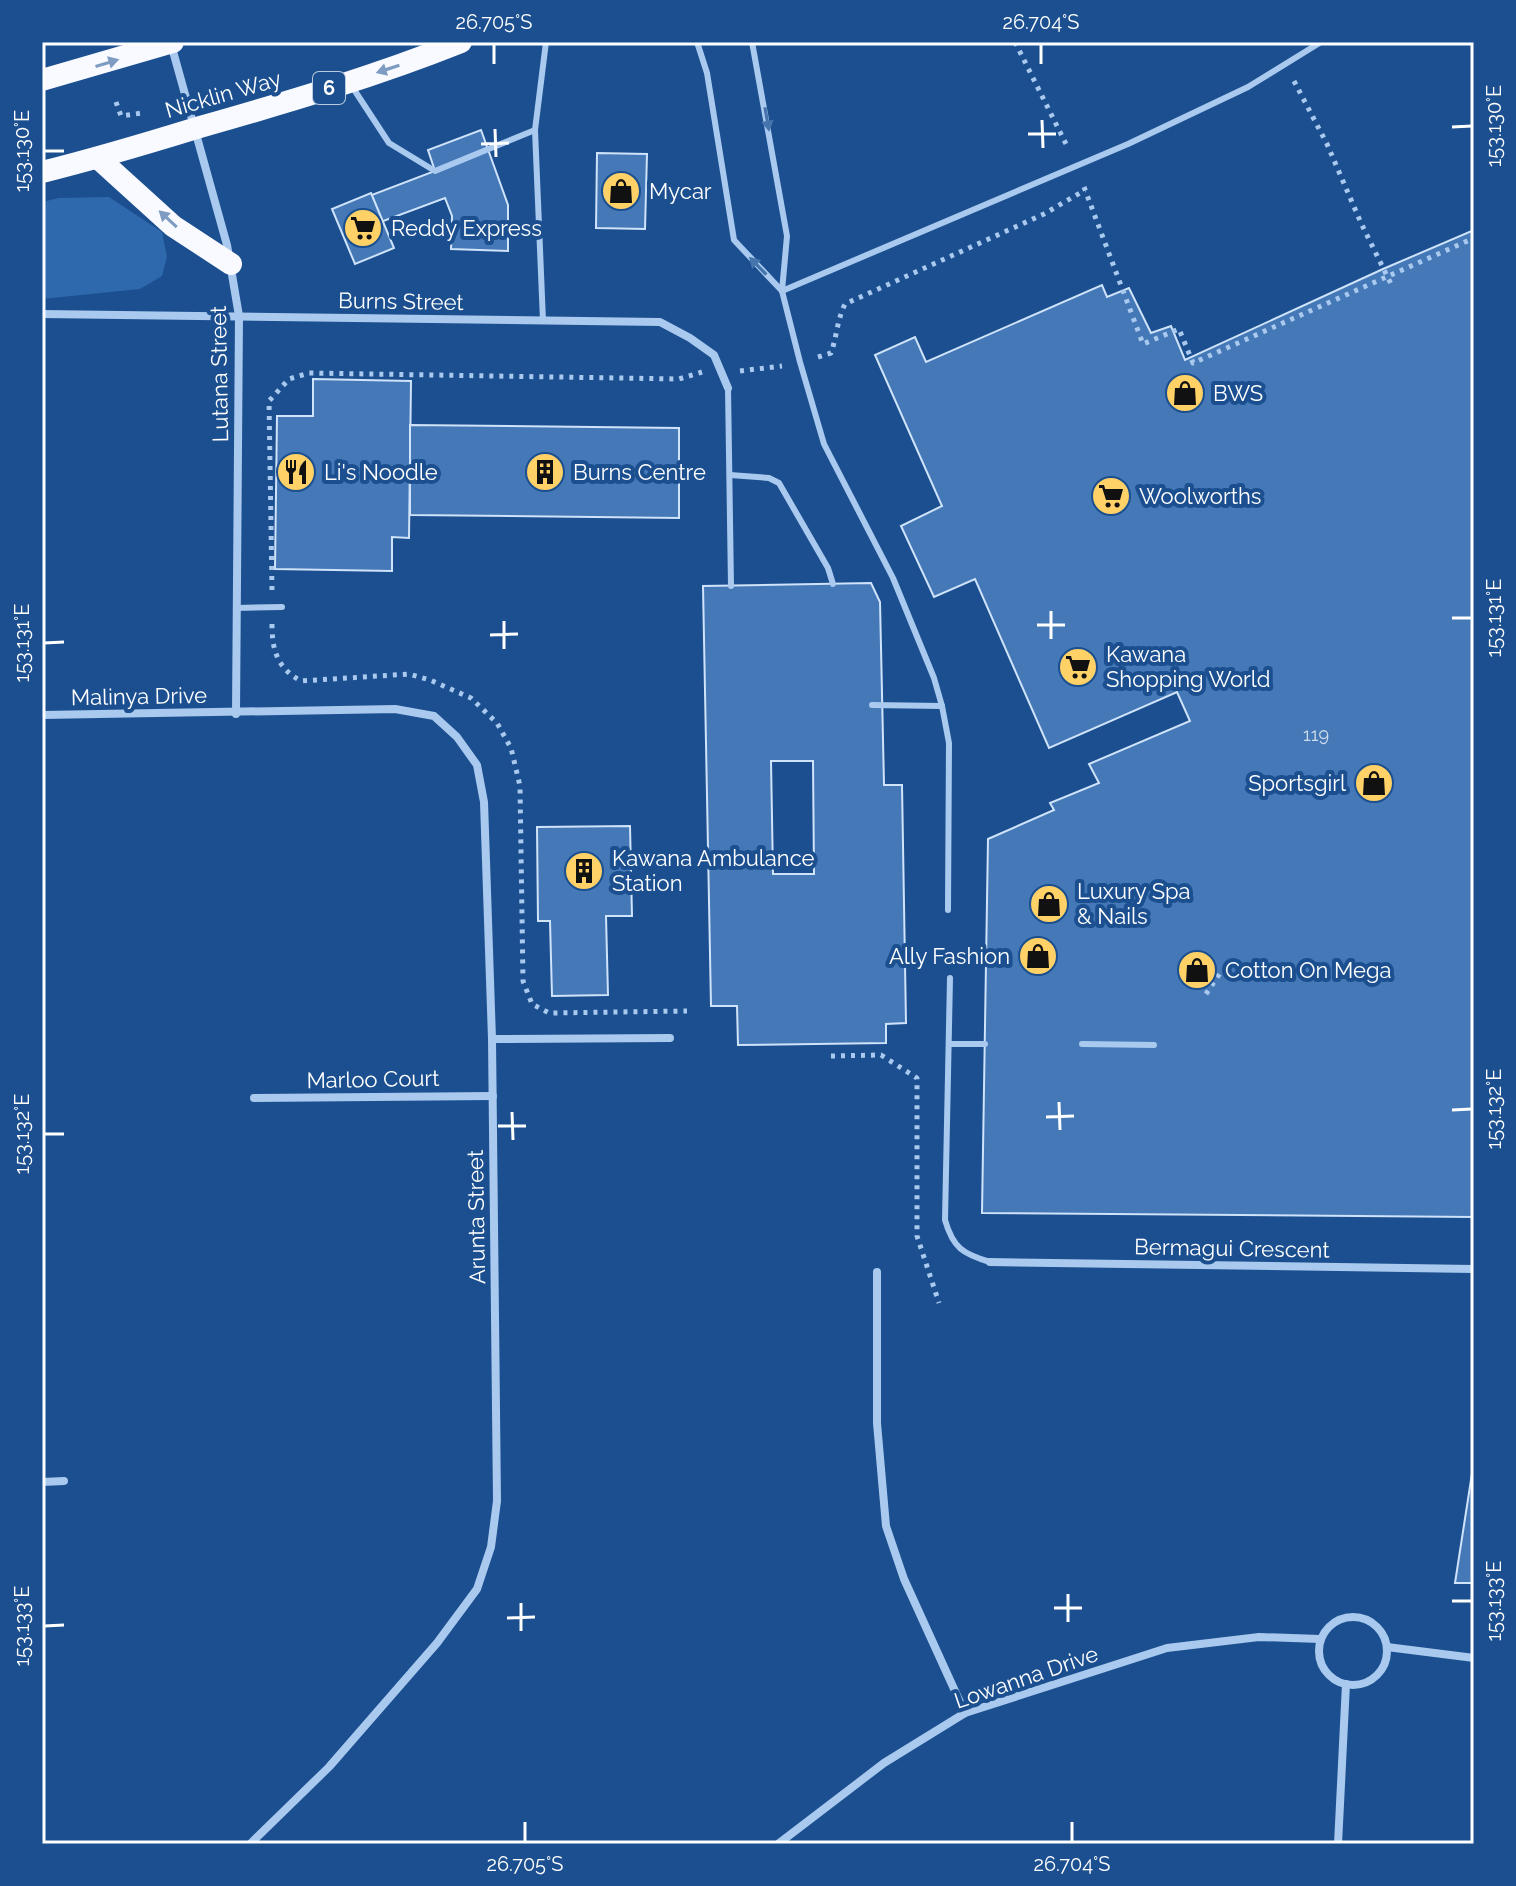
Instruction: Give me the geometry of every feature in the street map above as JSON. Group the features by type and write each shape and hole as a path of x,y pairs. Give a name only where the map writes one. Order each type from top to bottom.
{"highway":[{"path":"42,80 172,42"},
{"name":"Nicklin Way","path":"42,172 349,82 461,42"},
{"path":"98,158 173,226 231,264"}],"street":[{"name":"Lutana Street","path":"172,42 231,264 239,316 236,714"},
{"name":"Burns Street","path":"42,314 660,322 714,355 728,388"},
{"name":"Arunta Street","path":"236,714 395,709 434,716 457,737 477,765 484,802 493,1096 497,1501 491,1547 482,1575 477,1589 437,1643 329,1767 250,1844"},
{"name":"Malinya Drive","path":"42,715 236,714"},
{"path":"492,1039 670,1038"},
{"name":"Marloo Court","path":"254,1098 493,1096"},
{"name":"Bermagui Crescent","path":"990,1262 1474,1269"},
{"path":"877,1272 877,1423 886,1526 904,1579 965,1713"},
{"path":"42,1482 64,1481"},
{"path":"1357,1617 1377,1626 1387,1647 1386,1657 1376,1676 1367,1682 1346,1684 1333,1678 1323,1667 1318,1654 1320,1639 1335,1621 1357,1617"},
{"name":"Lowanna Drive","path":"778,1844 884,1763 965,1713 1167,1648 1259,1637 1320,1639"},
{"path":"1387,1647 1474,1658"},
{"path":"1338,1844 1346,1684"}],"lane":[{"path":"543,321 535,130 546,42"},
{"path":"697,42 707,73 734,240 782,291"},
{"path":"752,42 787,236 782,291 800,362 824,444 893,578 934,678 942,706 949,743 948,910"},
{"path":"782,291 1128,144 1248,87 1321,42"},
{"path":"349,82 389,143 435,171 535,130"},
{"path":"728,388 731,586"},
{"path":"730,475 769,478 779,483 828,568 833,584"},
{"path":"236,608 282,607"},
{"path":"872,705 942,706"},
{"path":"950,978 945,1220 951,1238 968,1256 990,1262"},
{"path":"949,1044 985,1044"},
{"path":"1082,1044 1154,1045"}],"path":[{"path":"1015,42 1075,165 1143,344 1179,329 1193,363 1474,238"},
{"path":"1285,65 1327,144 1391,284"},
{"path":"116,102 121,116 142,113 145,120"},
{"path":"687,1011 549,1013 532,1004 523,981 520,786 511,748 497,723 471,698 409,674 301,681 288,674 278,662 272,644 269,401 289,379 309,373 679,379 696,372 767,369 800,362 831,353 837,320 845,304 1044,214 1085,190"},
{"path":"1206,994 1220,973"},
{"path":"831,1056 881,1055 917,1078 917,1236 939,1303"}],"shaded area":[{"path":"109,197 162,232 167,257 162,276 140,289 42,299 42,202 59,198"}],"building":[{"path":"481,130 508,205 508,251 451,249 452,216 445,198 378,223 369,196 435,171 428,150"},
{"name":"Mycar","path":"597,153 647,154 645,229 596,228"},
{"name":"Reddy Express","path":"371,193 394,248 355,264 332,209"},
{"path":"1474,230 1474,1217 982,1213 988,839 1054,810 1050,803 1099,783 1089,764 1190,721 1177,692 1049,748 975,579 934,597 901,526 942,506 875,355 915,337 926,362 1102,285 1107,297 1129,288 1151,333 1171,326 1185,360"},
{"path":"313,379 411,381 409,538 392,537 392,571 275,569 277,416 313,416"},
{"name":"Burns Centre","path":"410,425 679,428 679,518 410,515"},
{"path":"871,583 880,602 884,785 902,785 906,1023 886,1024 886,1043 738,1045 737,1006 711,1006 703,586","holes":["771,761 813,761 814,874 773,874"]},
{"name":"Kawana Ambulance Station","path":"630,826 632,916 606,916 608,995 552,996 550,921 538,921 537,827"},
{"path":"1473,1467 1474,1583 1455,1583"}],"place":[{"name":"Mycar","path":"621,191"},
{"name":"Reddy Express","path":"363,228"},
{"name":"BWS","path":"1185,393"},
{"name":"Li's Noodle","path":"296,472"},
{"name":"Burns Centre","path":"545,472"},
{"name":"Woolworths","path":"1111,496"},
{"name":"Kawana Shopping World","path":"1078,667"},
{"name":"Sportsgirl","path":"1374,783"},
{"name":"Kawana Ambulance Station","path":"584,871"},
{"name":"Luxury Spa & Nails","path":"1049,904"},
{"name":"Ally Fashion","path":"1038,956"},
{"name":"Cotton On Mega","path":"1197,970"}]}
